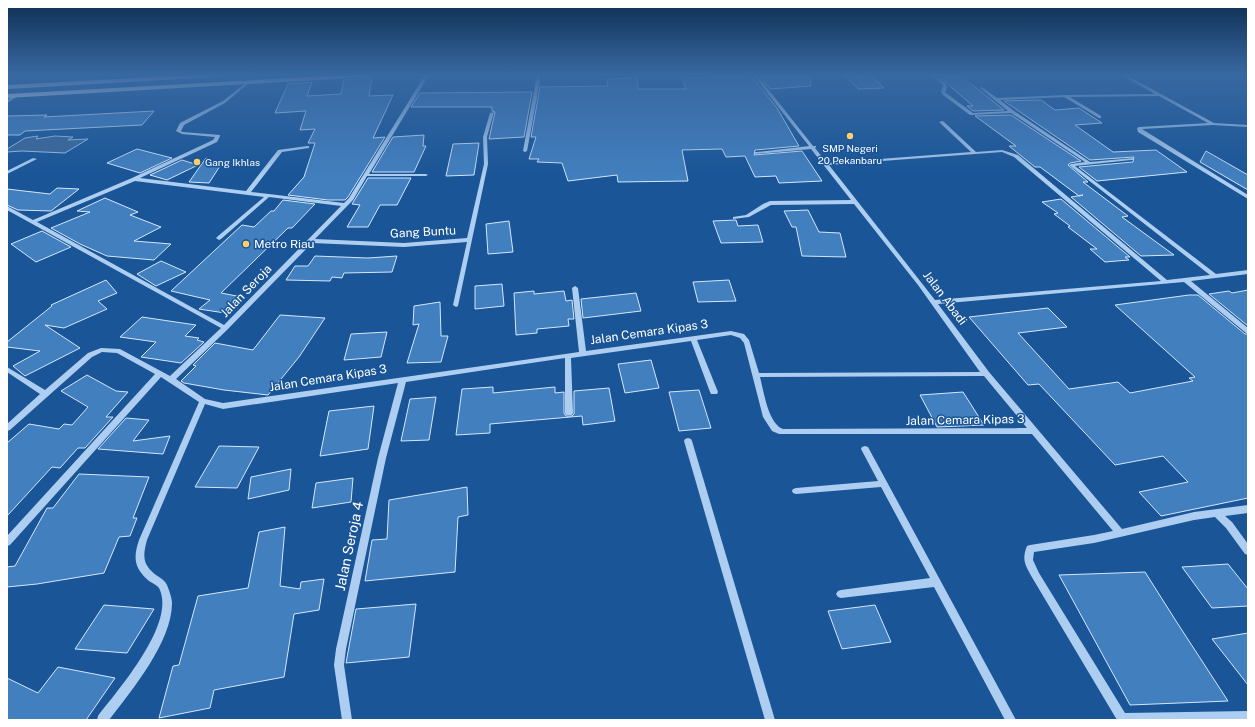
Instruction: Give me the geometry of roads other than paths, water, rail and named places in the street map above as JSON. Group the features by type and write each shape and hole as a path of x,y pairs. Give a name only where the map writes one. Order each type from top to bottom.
{"street":[{"path":"32,222 134,179 215,141 218,136 182,133 178,131 178,127 182,124 211,109"},
{"name":"Jalan Seroja","path":"171,379 225,328 311,242 345,205 366,175 406,109"},
{"path":"525,151 533,109"},
{"name":"Jalan Abadi","path":"782,109 934,302 986,374 1119,532"},
{"path":"964,109 970,113 1012,112"},
{"path":"1008,109 1088,162"},
{"path":"1086,109 1099,117"},
{"path":"1186,109 1213,124"},
{"path":"470,240 486,164 485,137 492,113"},
{"path":"941,122 975,153"},
{"path":"1248,126 1213,124 1139,128 1140,131 1248,197"},
{"path":"247,193 280,151 307,147"},
{"path":"757,153 814,148"},
{"path":"827,164 1002,151 1012,154 1166,282"},
{"path":"7,173 35,158"},
{"path":"1132,159 1088,162 1071,165 1215,276"},
{"path":"366,175 426,175"},
{"path":"134,179 345,205"},
{"path":"219,238 268,195"},
{"path":"735,218 749,217 764,205 770,203 856,202"},
{"path":"7,208 225,328"},
{"name":"Gang Buntu","path":"311,242 404,245 470,240 456,305"},
{"path":"934,302 1166,282 1248,272"},
{"path":"1186,280 1248,331"},
{"path":"574,288 583,354"},
{"name":"Jalan Cemara Kipas 3","path":"7,428 90,355 101,350 118,351 171,379 203,401 223,406 731,333 742,336 749,347 767,417 775,429 782,432 1033,431"},
{"path":"694,338 714,392"},
{"path":"568,356 569,413"},
{"path":"7,369 45,394"},
{"path":"7,542 160,373"},
{"path":"756,375 986,374"},
{"name":"Jalan Seroja 4","path":"347,720 339,665 341,649 382,458 403,379"},
{"path":"102,720 149,657 161,633 167,598 163,586 148,574 139,563 139,553 142,540 203,401"},
{"path":"688,441 770,720"},
{"path":"865,449 1011,720"},
{"path":"796,491 883,484"},
{"path":"1248,509 1194,516 1119,532 1094,539 1030,549 1028,560 1036,576 1123,719 1248,716"},
{"path":"1217,513 1229,525 1248,551"},
{"path":"841,594 936,582"}],"water":[{"path":"38,136 36,139 55,136 73,137 68,140 88,139 65,153 22,151 7,152 7,149 25,138"}],"place":[{"name":"SMP Negeri 20 Pekanbaru","path":"850,136"},
{"name":"Gang Ikhlas","path":"197,162"},
{"name":"Metro Riau","path":"246,244"}]}
